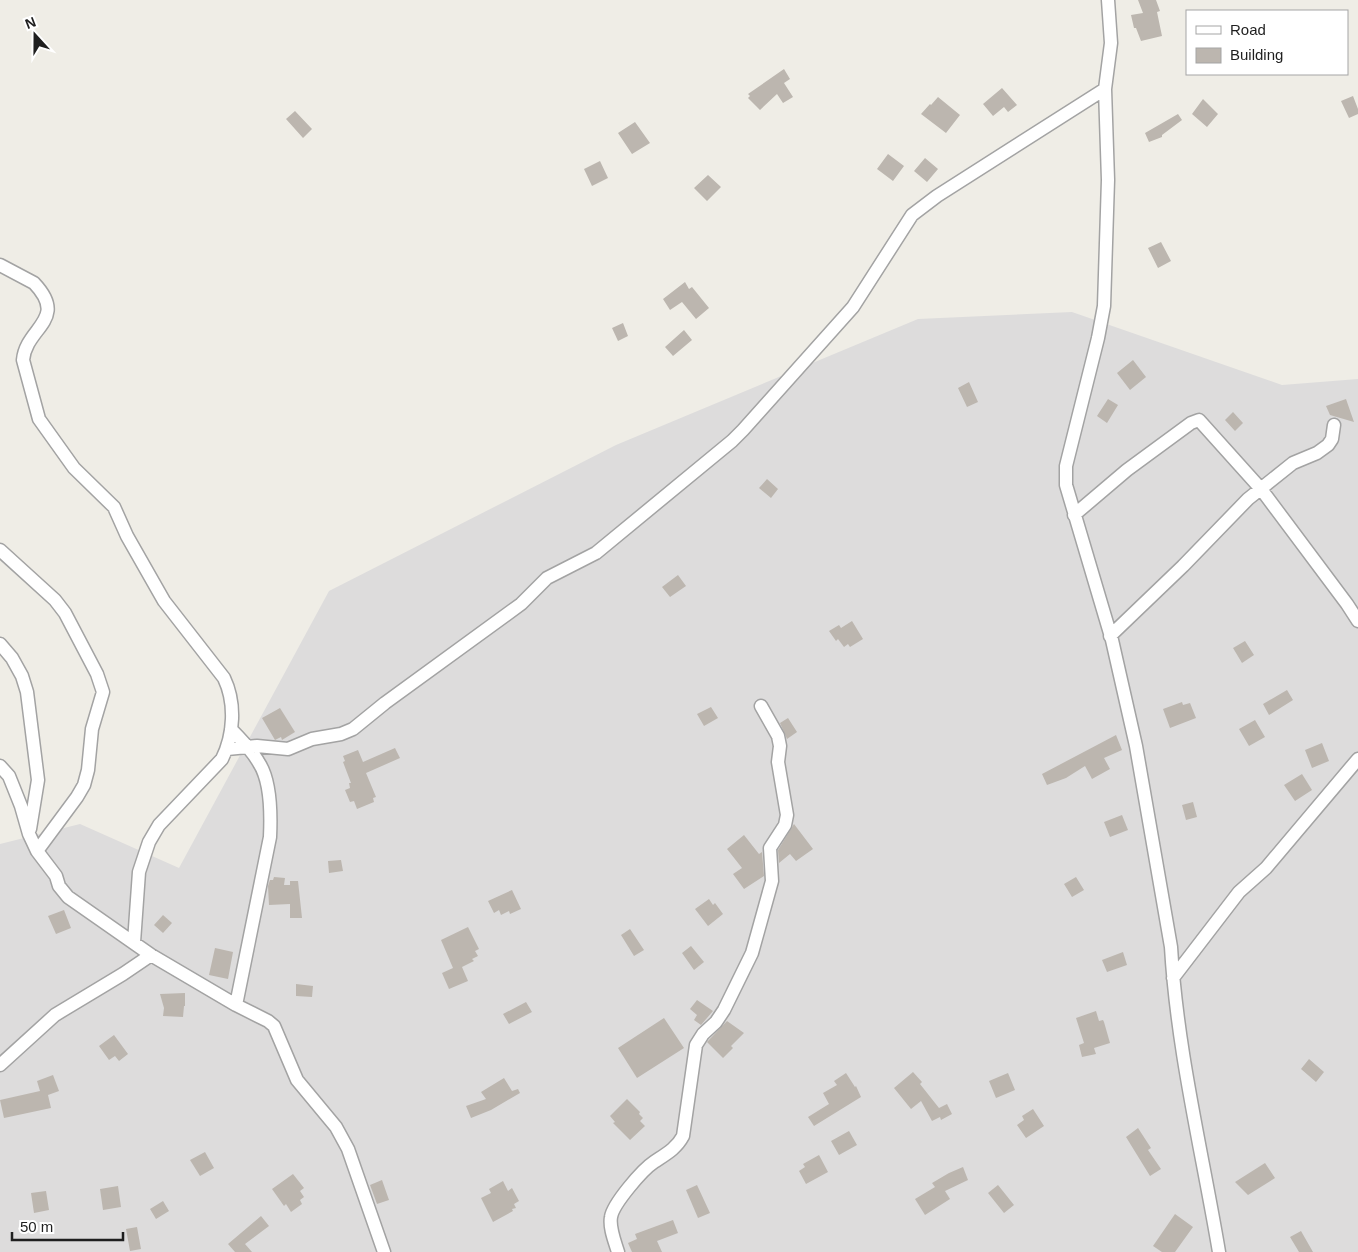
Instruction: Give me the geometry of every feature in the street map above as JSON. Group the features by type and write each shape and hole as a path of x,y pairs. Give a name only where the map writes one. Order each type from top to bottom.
{"street":[{"path":"1108,0 1111,43 1104,90 1108,180 1104,306 1098,338 1066,466 1066,485 1110,636 1136,746 1172,947 1173,978 1189,1086 1219,1252"},
{"path":"227,749 247,746 288,749 318,737 348,733 385,703 520,604 547,578 596,553 743,430 853,307 912,216 938,196 1104,90"},
{"path":"0,265 34,283 48,306 47,318 28,345 24,352 23,360 39,419 74,468 114,508 127,536 164,601 224,678 230,690 231,729 227,749 222,759 159,825 149,842 139,872 134,942"},
{"path":"1074,515 1127,470 1197,419 1261,489 1358,621"},
{"path":"1110,636 1183,566 1248,499 1293,463 1317,453 1328,445 1332,439 1334,425"},
{"path":"0,550 55,600 65,613 97,674 103,692 92,729 88,770 84,785 37,851"},
{"path":"0,644 12,658 22,676 27,692 38,780 29,834"},
{"path":"618,1252 611,1221 613,1210 638,1176 654,1162 675,1148 683,1136 696,1045 724,1010 752,953 771,887 770,848 785,825 787,814 778,762 780,746 778,736 761,706"},
{"path":"231,729 260,763 265,776 271,816 270,837 236,1005"},
{"path":"1173,978 1239,892 1266,868 1358,759"},
{"path":"0,766 9,776 21,806 29,834 37,851 56,876 59,886 68,897 151,955 274,1026 297,1080 336,1127 348,1149 384,1252"},
{"path":"0,1065 55,1015 151,955"}],"shaded area":[{"path":"1072,312 1282,385 1358,379 1358,1252 0,1252 0,844 80,824 179,868 329,591 616,445 918,319"}],"building":[{"path":"1138,0 1156,0 1160,11 1157,12 1162,36 1141,41 1136,28 1134,28 1131,15 1143,13"},
{"path":"784,69 790,79 784,83 793,97 783,103 777,94 760,110 748,98 750,96 748,94"},
{"path":"1002,88 1017,105 1008,112 1004,107 993,116 983,104"},
{"path":"1353,96 1358,114 1349,118 1341,101"},
{"path":"938,97 960,115 946,133 921,114"},
{"path":"1203,99 1218,114 1207,127 1192,114"},
{"path":"295,111 312,129 303,138 286,119"},
{"path":"1178,114 1182,120 1162,135 1162,137 1149,142 1145,133"},
{"path":"635,122 650,143 632,154 618,133"},
{"path":"888,154 904,166 893,181 877,169"},
{"path":"925,158 938,169 927,182 914,171"},
{"path":"600,161 608,178 592,186 584,169"},
{"path":"708,175 721,187 707,201 694,188"},
{"path":"1161,242 1171,261 1158,268 1148,248"},
{"path":"685,282 689,289 692,287 709,308 696,319 682,302 670,310 663,299"},
{"path":"623,323 628,336 618,341 612,328"},
{"path":"684,330 692,340 673,356 665,347"},
{"path":"1133,360 1146,377 1130,390 1117,373"},
{"path":"969,382 978,402 967,407 958,388"},
{"path":"1108,399 1118,405 1107,423 1097,416"},
{"path":"1346,399 1354,422 1330,415 1326,406"},
{"path":"1233,412 1243,423 1235,431 1225,420"},
{"path":"767,479 778,489 771,498 759,488"},
{"path":"678,575 686,586 670,597 662,587"},
{"path":"852,621 863,639 850,647 848,644 844,647 838,639 836,641 829,631 839,625 841,628"},
{"path":"1245,641 1254,655 1242,663 1233,648"},
{"path":"1287,690 1293,700 1269,715 1263,704"},
{"path":"1182,702 1183,705 1190,703 1196,718 1170,728 1163,709"},
{"path":"711,707 718,718 704,726 697,714"},
{"path":"280,708 295,732 282,740 281,737 275,740 262,718"},
{"path":"788,718 797,732 787,739 780,723"},
{"path":"1255,720 1265,737 1249,746 1239,729"},
{"path":"1116,735 1122,750 1104,758 1110,769 1092,779 1085,766 1066,778 1047,785 1042,774"},
{"path":"1322,743 1329,761 1312,768 1305,750"},
{"path":"395,748 400,758 366,773 376,797 373,798 374,802 357,809 354,801 350,802 345,790 350,788 349,783 351,783 343,762 345,761 343,756 358,750 363,762"},
{"path":"1302,774 1312,790 1295,801 1284,785"},
{"path":"1193,802 1197,817 1186,820 1182,805"},
{"path":"1122,815 1128,830 1110,837 1104,822"},
{"path":"794,824 813,849 796,861 790,854 779,863 778,850"},
{"path":"744,835 759,854 762,852 764,876 744,889 733,874 742,868 727,849"},
{"path":"341,860 343,871 329,873 328,861"},
{"path":"274,877 285,878 284,885 290,885 290,881 298,881 302,918 290,918 290,904 269,905 268,886 270,880 273,880"},
{"path":"1076,877 1084,890 1072,897 1064,884"},
{"path":"512,890 521,909 510,914 509,911 501,915 499,910 494,913 488,901"},
{"path":"709,899 713,905 715,903 723,914 708,926 695,909"},
{"path":"64,910 71,928 56,934 48,916"},
{"path":"163,915 172,923 163,933 154,925"},
{"path":"468,927 479,949 475,951 478,956 472,959 474,961 462,967 468,981 449,989 442,973 453,968 441,940"},
{"path":"630,929 644,950 634,956 621,935"},
{"path":"691,946 704,962 694,970 682,953"},
{"path":"215,948 233,952 228,979 209,975"},
{"path":"1123,952 1127,965 1107,972 1102,960"},
{"path":"296,984 313,986 312,997 296,996"},
{"path":"185,993 183,1017 163,1016 164,1008 160,994"},
{"path":"697,1000 713,1011 701,1025 694,1020 697,1015 690,1009"},
{"path":"526,1002 532,1012 509,1024 503,1014"},
{"path":"1096,1011 1099,1021 1103,1020 1104,1022 1110,1043 1094,1048 1096,1054 1082,1057 1079,1045 1084,1043 1076,1018"},
{"path":"664,1018 684,1048 637,1078 618,1048"},
{"path":"727,1021 744,1033 731,1046 733,1048 723,1058 707,1042"},
{"path":"114,1035 128,1054 119,1061 115,1056 109,1060 99,1046"},
{"path":"1309,1059 1324,1072 1316,1082 1301,1069"},
{"path":"913,1072 939,1108 947,1104 952,1114 941,1120 940,1117 932,1121 921,1101 911,1109 894,1088"},
{"path":"846,1073 856,1086 861,1097 814,1126 808,1117 829,1104 823,1093 837,1085 834,1081"},
{"path":"1008,1073 1015,1090 996,1098 989,1081"},
{"path":"53,1075 59,1091 48,1095 51,1108 4,1118 0,1100 40,1091 37,1081"},
{"path":"504,1078 512,1091 518,1089 520,1093 491,1110 471,1118 466,1106 486,1099 481,1092"},
{"path":"627,1099 640,1112 639,1114 643,1118 640,1121 645,1126 630,1140 613,1123 615,1122 610,1116"},
{"path":"1033,1109 1044,1126 1026,1138 1017,1125 1024,1120 1022,1116"},
{"path":"1138,1128 1151,1148 1148,1150 1161,1169 1150,1176 1126,1137"},
{"path":"849,1131 857,1145 839,1155 831,1141"},
{"path":"205,1152 214,1168 200,1176 190,1160"},
{"path":"819,1155 828,1172 806,1184 799,1171 805,1167 803,1164"},
{"path":"1265,1163 1275,1178 1248,1195 1235,1182"},
{"path":"963,1167 968,1180 945,1191 950,1199 925,1215 915,1199 935,1187 932,1183"},
{"path":"293,1174 304,1188 300,1191 304,1197 300,1200 302,1204 291,1212 286,1204 284,1206 272,1189"},
{"path":"382,1180 389,1200 377,1204 370,1185"},
{"path":"503,1181 508,1191 512,1188 519,1201 514,1204 516,1208 512,1209 513,1211 493,1222 481,1198 491,1193 489,1189"},
{"path":"697,1185 710,1213 698,1218 686,1190"},
{"path":"998,1185 1014,1205 1004,1213 988,1193"},
{"path":"118,1186 121,1207 103,1210 100,1189"},
{"path":"46,1191 49,1210 34,1213 31,1193"},
{"path":"163,1201 169,1211 156,1219 150,1209"},
{"path":"1175,1214 1193,1227 1175,1252 1162,1252 1153,1246"},
{"path":"261,1216 269,1226 245,1244 252,1252 235,1252 228,1244"},
{"path":"673,1220 678,1233 657,1241 662,1252 632,1252 628,1243 637,1239 635,1234"},
{"path":"137,1227 141,1249 130,1251 126,1229"},
{"path":"1301,1231 1313,1252 1299,1252 1290,1237"}]}
